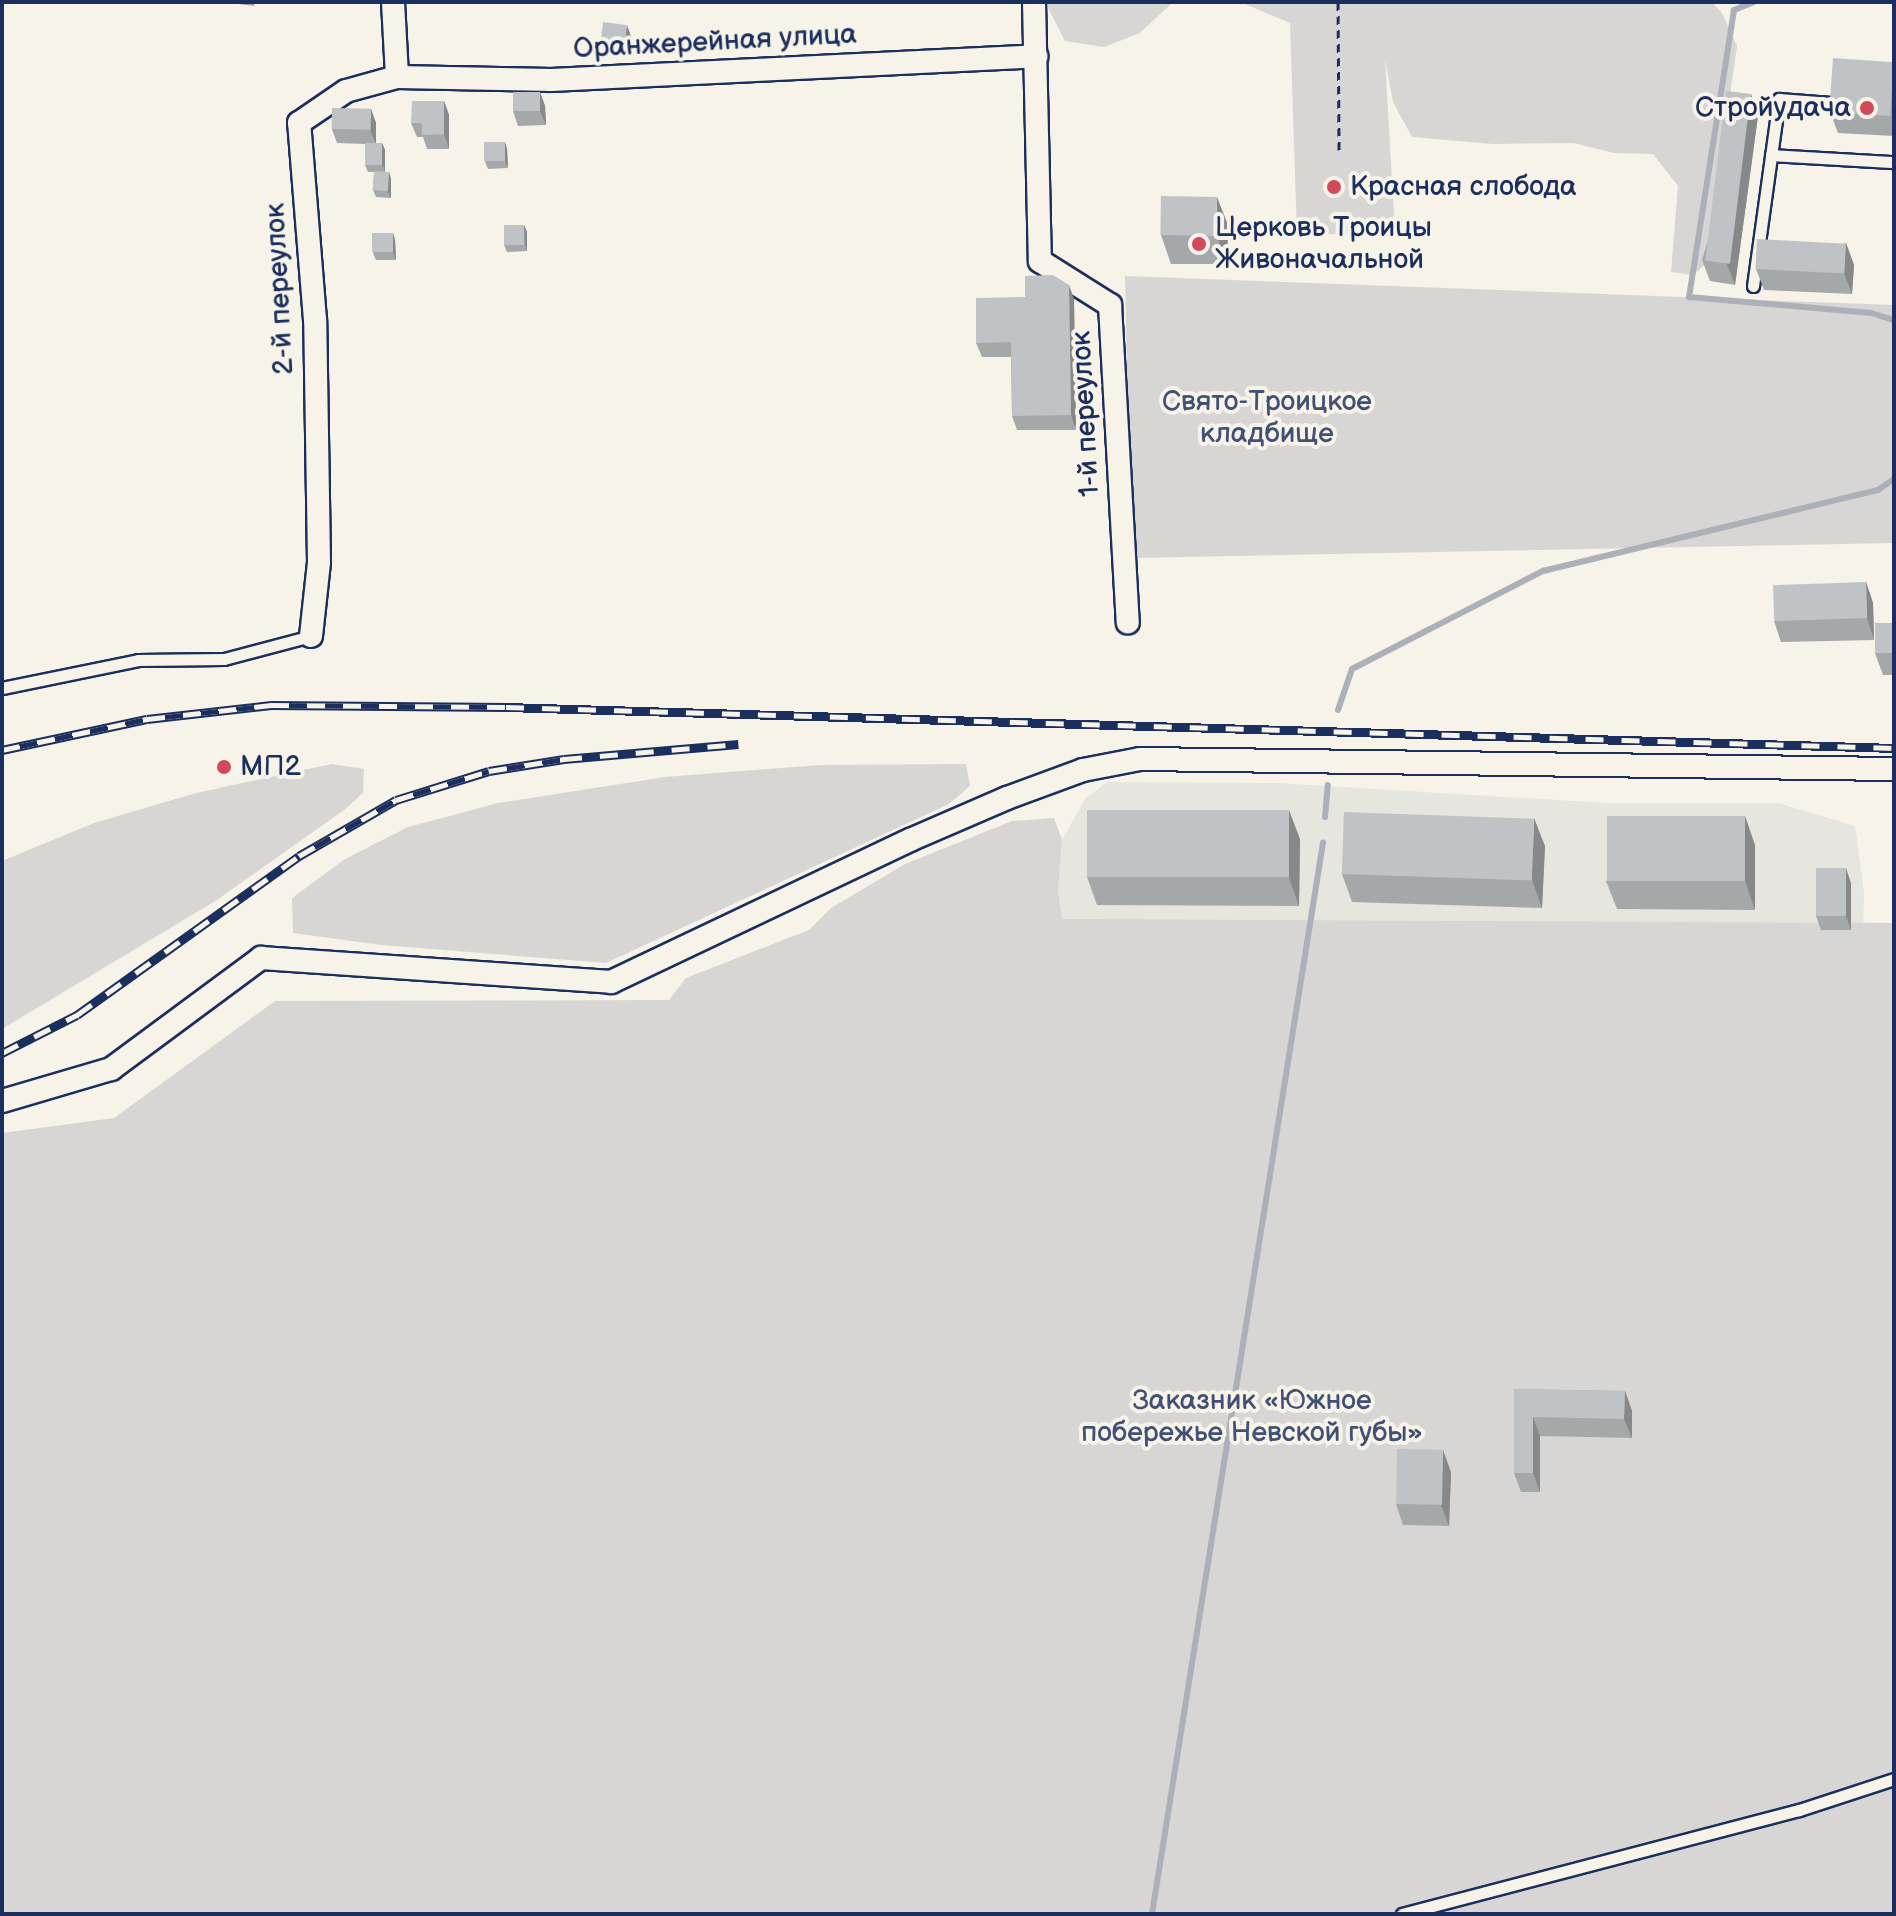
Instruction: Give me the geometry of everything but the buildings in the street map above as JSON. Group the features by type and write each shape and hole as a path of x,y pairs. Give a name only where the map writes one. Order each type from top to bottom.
{"street":[{"path":"393,2 397,77"},
{"name":"1-й переулок","path":"1034,2 1040,261 1110,305 1128,622"},
{"name":"Оранжерейная улица","path":"397,77 552,80 1036,56"},
{"name":"2-й переулок","path":"311,636 319,562 315,335 299,123 346,91 397,77"},
{"path":"2,1101 111,1069 261,958 611,982 910,840 1007,798 1083,770 1140,759 1894,769"}],"lane":[{"path":"1753,286 1779,99 1831,103"},
{"path":"1771,155 1894,162"},
{"path":"2,688 138,660 224,659 311,636"},
{"path":"1402,1914 1799,1810 1894,1779"}],"path":[{"path":"1338,2 1339,150"}],"shaded area":[{"path":"1107,782 1276,783 1606,803 1778,803 1855,826 1864,893 1862,973 1068,971 1058,890 1062,840 1085,799"}],"green space":[{"path":"1045,2 1173,2 1140,33 1104,47 1065,41"},
{"path":"1240,2 1712,2 1722,13 1737,46 1706,264 1693,275 1671,272 1678,186 1653,154 1614,153 1573,143 1493,144 1412,137 1393,102 1385,59 1395,232 1297,235 1290,23"},
{"name":"Свято-Троицкое кладбище","path":"1125,276 1894,305 1894,543 1131,558"},
{"path":"331,764 364,769 363,793 344,810 217,900 2,1029 2,861 94,823 196,793"},
{"path":"966,764 970,786 949,804 606,963 381,945 293,933 292,898 345,859 408,827 498,803 665,777 820,765"},
{"name":"Заказник «Южное побережье Невской губы»","path":"1054,818 1062,840 1058,890 1062,919 1894,923 1894,1914 2,1914 2,1133 114,1118 275,1001 669,1000 686,978 809,930 831,908 905,864 1012,821"}],"waterway":[{"path":"1754,2 1734,10 1689,297 1871,313 1894,320"},
{"path":"1338,710 1352,669 1543,571 1878,490 1894,479"},
{"path":"1325,817 1328,785"},
{"path":"1152,1914 1323,843"}],"railway":[{"path":"2,750 147,719 271,705 506,707 1894,748"},
{"path":"2,1053 77,1015 299,856 396,800 489,771 564,759 738,744"}],"place":[{"name":"Стройудача","path":"1867,108"},
{"name":"Красная слобода","path":"1334,187"},
{"name":"Церковь Троицы Живоначальной","path":"1199,244"},
{"name":"МП2","path":"224,767"}]}
